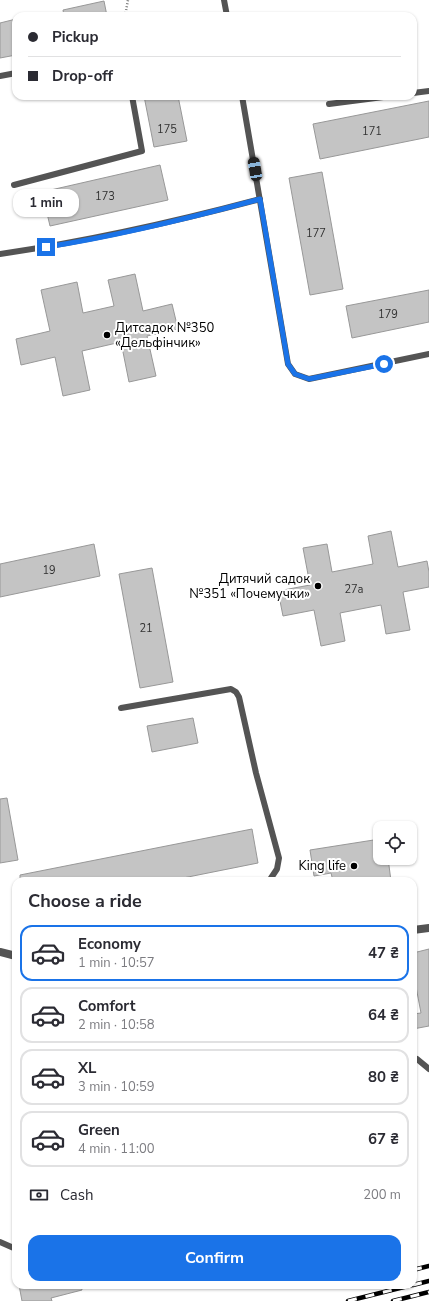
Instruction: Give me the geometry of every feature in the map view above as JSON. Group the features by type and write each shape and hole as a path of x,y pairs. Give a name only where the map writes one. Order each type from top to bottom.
{"street":[{"path":"417,930 429,928"},
{"path":"0,952 12,955"}],"lane":[{"path":"224,0 226,12"},
{"path":"0,76 12,74"},
{"path":"417,92 429,91"},
{"path":"14,185 142,152 133,100"},
{"path":"243,100 288,364 295,374 309,379 429,354"},
{"path":"329,104 360,100"},
{"path":"0,254 76,243 199,215 260,199"},
{"path":"121,708 231,689 236,692 239,697 256,773 279,858 277,869 272,877"},
{"path":"417,1059 429,1069"},
{"path":"0,1242 12,1247"}],"path":[{"path":"126,12 128,0"}],"building":[{"path":"104,1 106,12 63,12 63,10"},
{"path":"12,20 12,56 0,58 0,23"},
{"path":"145,100 179,100 187,141 154,147"},
{"path":"429,101 429,137 320,159 313,124"},
{"path":"160,165 168,200 50,226 42,192"},
{"path":"322,172 343,289 310,295 289,178"},
{"path":"135,274 143,311 172,304 178,329 147,336 156,376 129,382 121,342 82,351 90,390 63,396 55,357 21,365 16,339 50,331 41,290 77,282 83,313 114,306 108,280"},
{"path":"429,290 429,322 352,338 346,306"},
{"path":"391,531 398,567 427,561 429,587 403,592 410,630 386,634 381,605 340,613 345,641 321,646 314,610 283,616 278,591 310,585 303,548 327,544 332,572 373,564 368,536"},
{"path":"94,544 100,576 0,597 0,564"},
{"path":"152,568 173,682 140,688 119,574"},
{"path":"193,718 198,743 152,752 147,726"},
{"path":"7,798 18,860 0,863 0,799"},
{"path":"252,829 258,863 188,877 20,877 20,875"},
{"path":"373,840 373,865 389,865 390,877 332,877 331,873 314,876 310,850"},
{"path":"429,949 429,1026 417,1028 417,1014 421,1013 417,992 417,952"},
{"path":"20,1289 82,1290 51,1298 52,1301 22,1301"}],"railway":[{"path":"417,1269 429,1266"},
{"path":"417,1284 429,1281"},
{"path":"348,1301 396,1289"},
{"path":"393,1301 429,1292"}],"place":[{"name":"Дитсадок №350 «Дельфінчик»","path":"107,335"},
{"name":"Дитячий садок №351 «Почемучки»","path":"318,586"},
{"name":"King life","path":"354,866"}],"route":[{"path":"46,247 76,243 199,215 260,199 288,364 295,374 309,379 384,364"}]}
